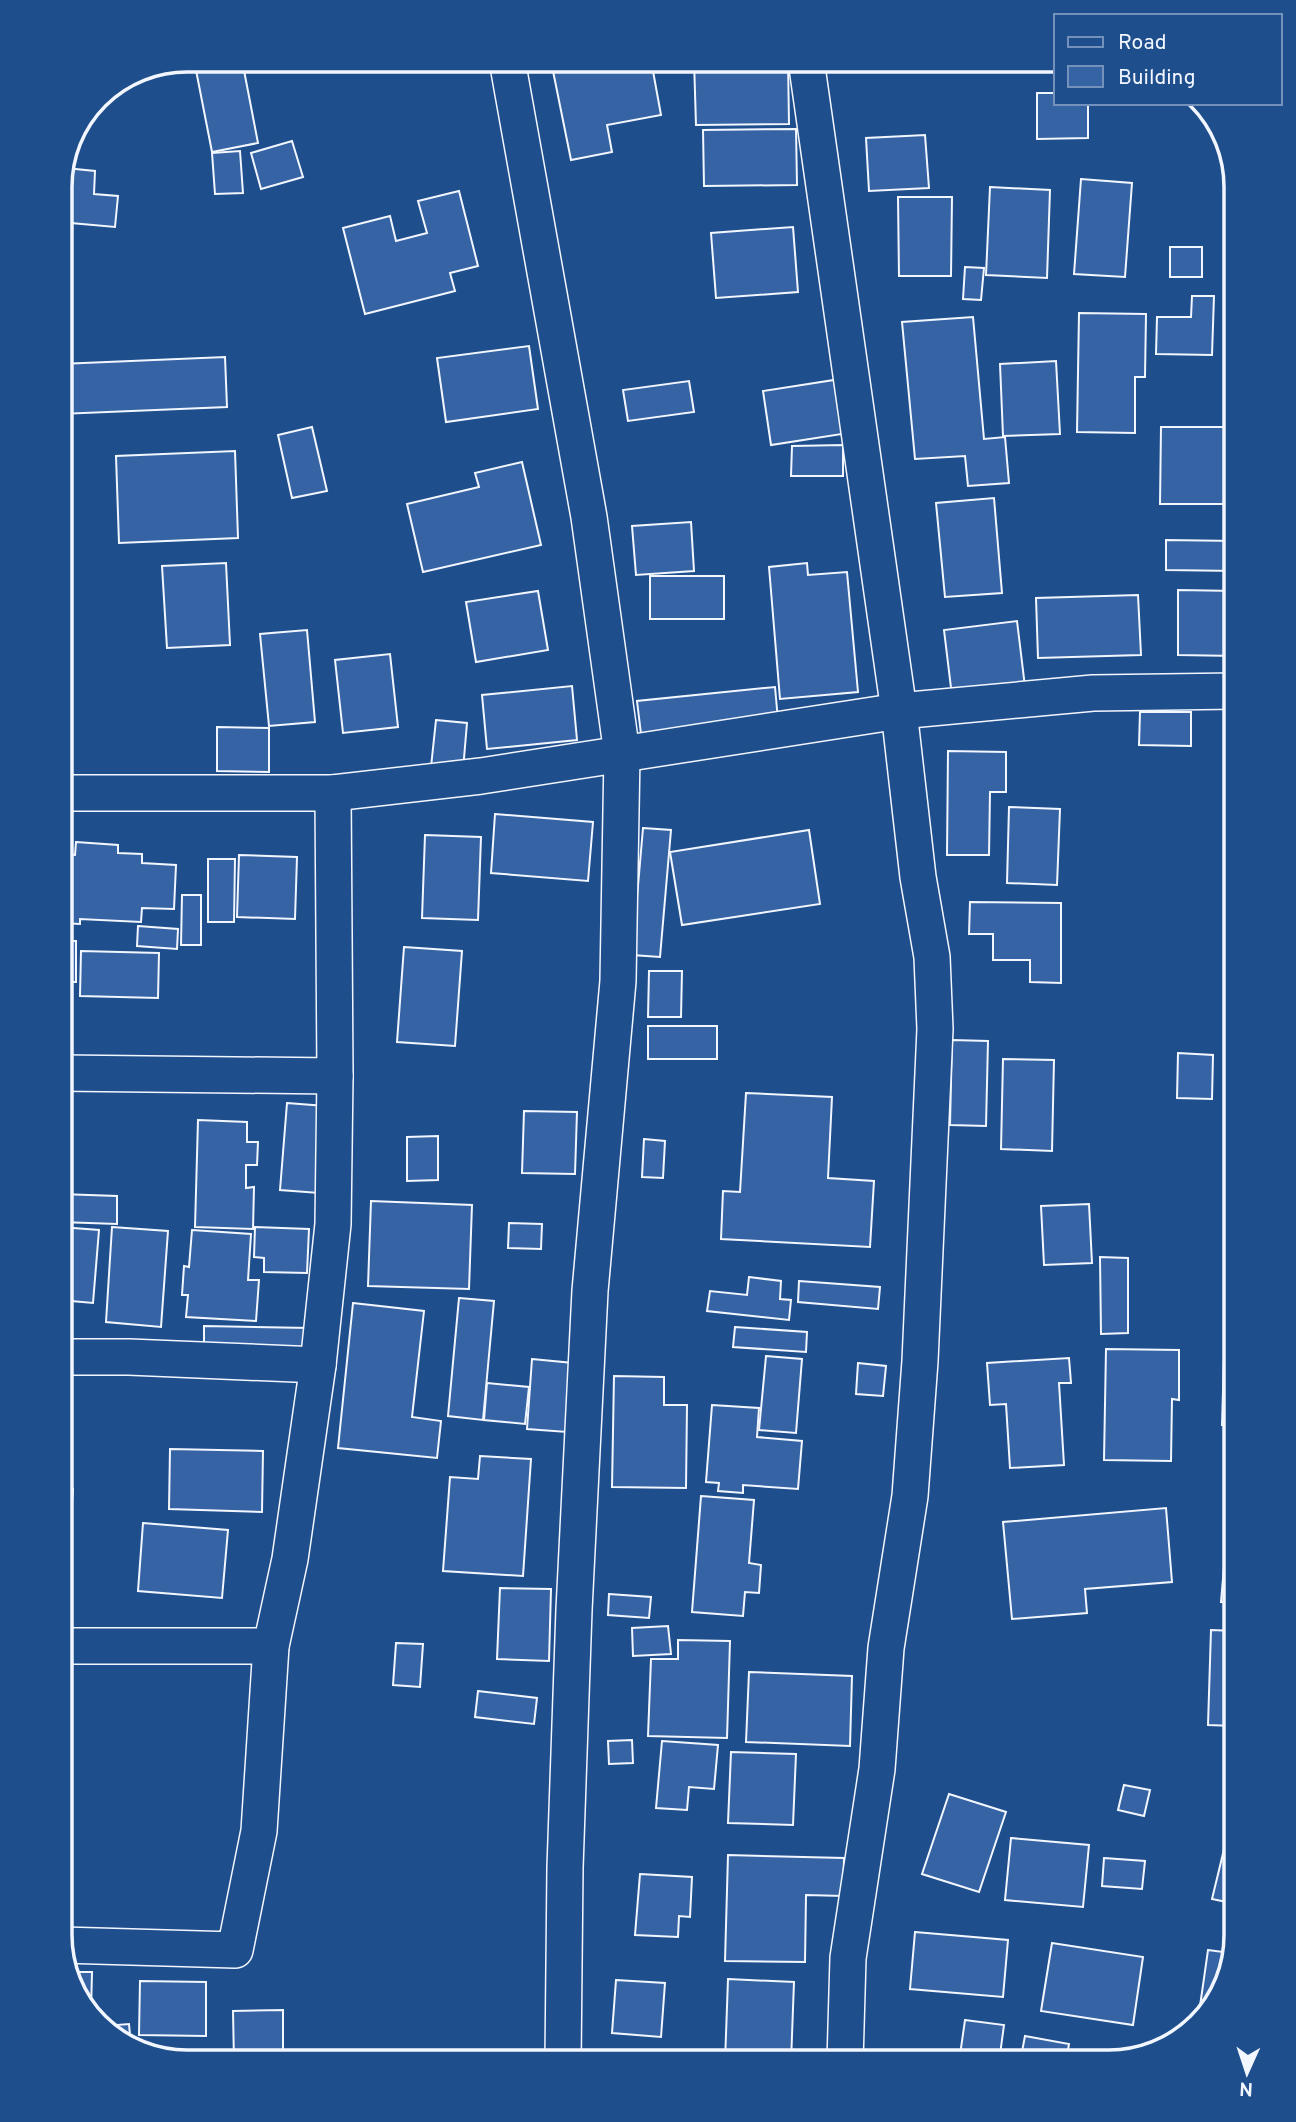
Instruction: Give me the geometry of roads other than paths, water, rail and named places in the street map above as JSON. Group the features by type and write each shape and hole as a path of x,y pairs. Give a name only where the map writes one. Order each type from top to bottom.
{"street":[{"path":"509,72 589,517 622,754 618,981 590,1291 574,1611 565,1868 563,2050"},
{"path":"808,72 899,711 918,877 932,957 935,1029 911,1496 886,1648 877,1769 848,1958 845,2050"},
{"path":"72,793 333,793 481,776 899,711 1093,693 1224,691"},
{"path":"73,1945 235,1950 259,1831 271,1646 290,1559 318,1365 333,1224 333,793"},
{"path":"72,1073 335,1076"},
{"path":"72,1357 318,1365"},
{"path":"72,1646 271,1646"}]}
